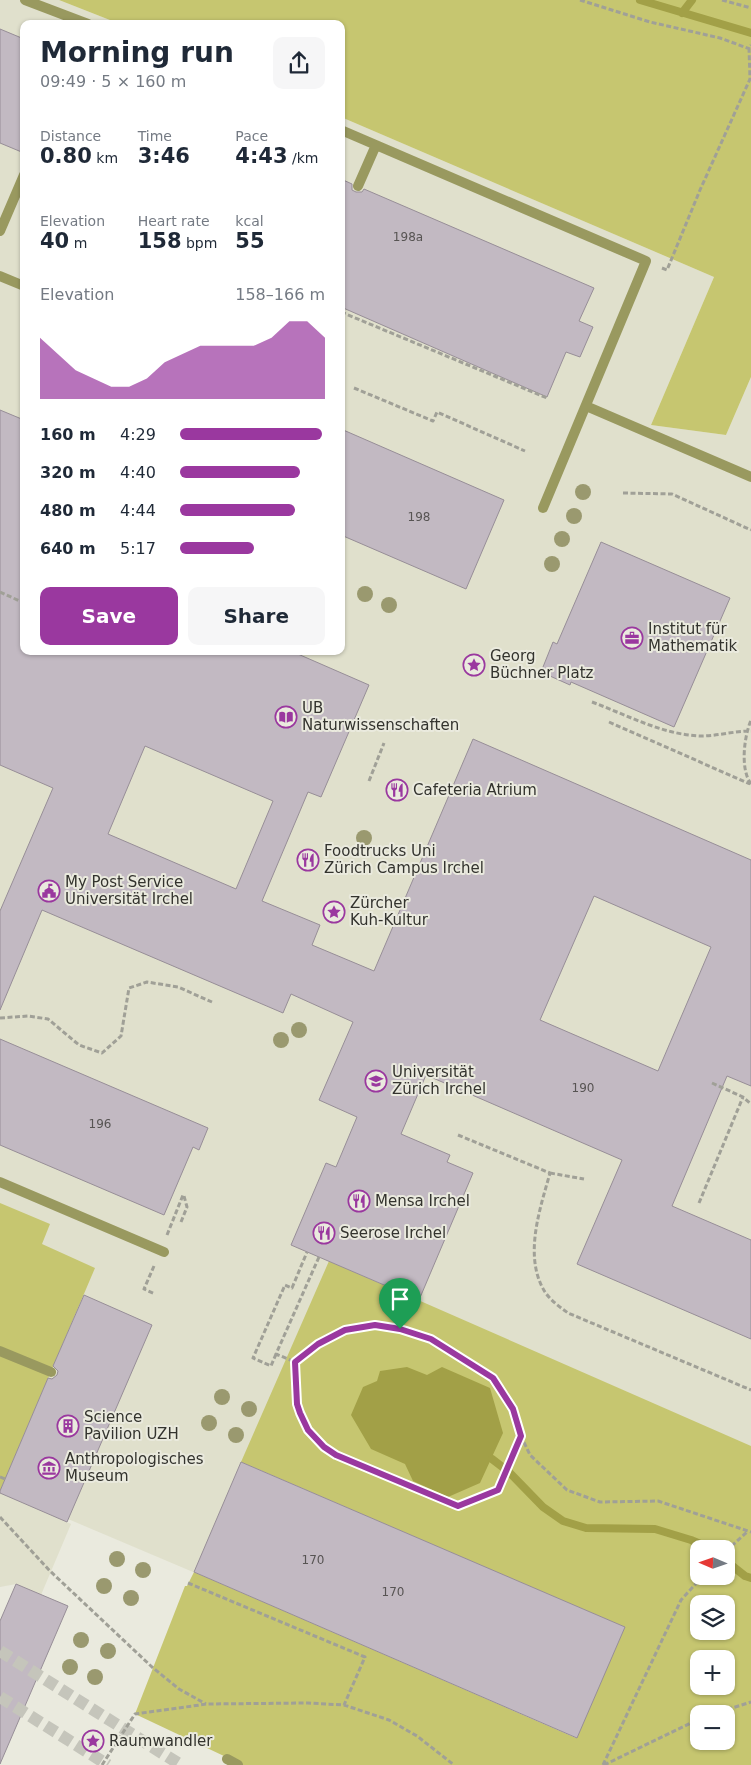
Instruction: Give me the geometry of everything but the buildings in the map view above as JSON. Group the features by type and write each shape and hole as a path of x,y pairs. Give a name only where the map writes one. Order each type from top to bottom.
{"lane":[{"path":"25,0 78,20"},
{"path":"345,132 646,261 543,508"},
{"path":"358,186 376,145"},
{"path":"0,231 20,184"},
{"path":"0,276 20,284"},
{"path":"586,406 751,477"},
{"path":"0,1182 164,1252"},
{"path":"0,1351 50,1372"},
{"path":"227,1759 238,1765"}],"path":[{"path":"580,0 650,22 750,47 750,80 731,118 676,250"},
{"path":"722,0 751,8"},
{"path":"345,314 547,398"},
{"path":"354,388 433,422 437,412 525,451"},
{"path":"623,493 672,494 751,530"},
{"path":"0,592 20,601"},
{"path":"592,702 670,732 702,736 749,731"},
{"path":"750,784 744,766 751,720"},
{"path":"609,722 750,784"},
{"path":"368,781 384,743"},
{"path":"0,1018 28,1016 48,1019 79,1045 102,1053 121,1036 129,988 148,982 178,987 212,1002"},
{"path":"712,1083 743,1097 751,1104"},
{"path":"699,1203 743,1097"},
{"path":"458,1135 550,1173 584,1179"},
{"path":"550,1173 540,1206 534,1239 536,1266 545,1291 555,1304 568,1313 751,1390"},
{"path":"181,1222 187,1208 184,1196"},
{"path":"307,1252 292,1288 285,1285 253,1358 271,1366 319,1257"},
{"path":"144,1289 155,1294"},
{"path":"295,1362 318,1344 345,1330 375,1325 400,1329 431,1339 493,1378 513,1409 521,1436 530,1454 567,1490 600,1502 658,1501 749,1532"},
{"path":"276,1354 295,1362"},
{"path":"295,1362 297,1404 303,1421 314,1438 336,1455 458,1506 498,1490 521,1436"},
{"path":"0,1477 5,1479"},
{"path":"0,1517 50,1571 152,1667 179,1689 207,1704"},
{"path":"735,1543 749,1532"},
{"path":"188,1583 365,1657 344,1705"},
{"path":"604,1765 681,1600 694,1585"},
{"path":"735,1707 751,1702"},
{"path":"102,1765 135,1714 207,1704 308,1703 344,1705 389,1720 410,1732 454,1765"},
{"path":"604,1765 690,1723"}],"shaded area":[{"name":"Universität Zürich Irchel","path":"0,0 59,0 110,20 20,20 20,655 345,655 345,119 714,277 651,425 726,435 751,377 751,1512 712,1540 690,1540 690,1567 594,1758 193,1572 68,1519 67,1522 71,1524 41,1595 16,1584 0,1587"},
{"path":"59,0 751,0 751,377 726,435 651,425 714,277 345,119 345,20 110,20"},
{"path":"0,1203 50,1224 42,1244 95,1268 0,1491"},
{"path":"329,1261 751,1446 751,1765 243,1765 135,1714 185,1586 187,1586 194,1572 576,1738 624,1627 241,1462"},
{"path":"407,1367 427,1375 442,1367 490,1388 503,1433 480,1483 448,1497 413,1481 405,1464 371,1449 351,1415 363,1387 377,1381 380,1371"}],"waterway":[{"path":"640,0 751,33"},
{"path":"682,13 692,0"},
{"path":"492,1459 509,1472 543,1507 563,1521 586,1528 655,1529 691,1540"},
{"path":"735,1568 751,1578"}],"tunnel":[{"path":"0,1651 181,1765"},
{"path":"0,1697 108,1765"}],"place":[{"name":"Institut für Mathematik","path":"632,638"},
{"name":"Georg Büchner Platz","path":"474,665"},
{"name":"UB Naturwissenschaften","path":"286,717"},
{"name":"Cafeteria Atrium","path":"397,790"},
{"name":"Foodtrucks Uni Zürich Campus Irchel","path":"308,860"},
{"name":"My Post Service Universität Irchel","path":"49,891"},
{"name":"Zürcher Kuh-Kultur","path":"334,912"},
{"name":"Universität Zürich Irchel","path":"376,1081"},
{"name":"Mensa Irchel","path":"359,1201"},
{"name":"Seerose Irchel","path":"324,1233"},
{"name":"Science Pavilion UZH","path":"68,1426"},
{"name":"Anthropologisches Museum","path":"49,1468"},
{"name":"Raumwandler","path":"93,1741"}],"route":[{"path":"375,1325 400,1329 431,1339 493,1378 513,1409 521,1436 498,1490 458,1506 336,1455 314,1438 303,1421 297,1404 295,1362 318,1344 345,1330 375,1325"}]}
